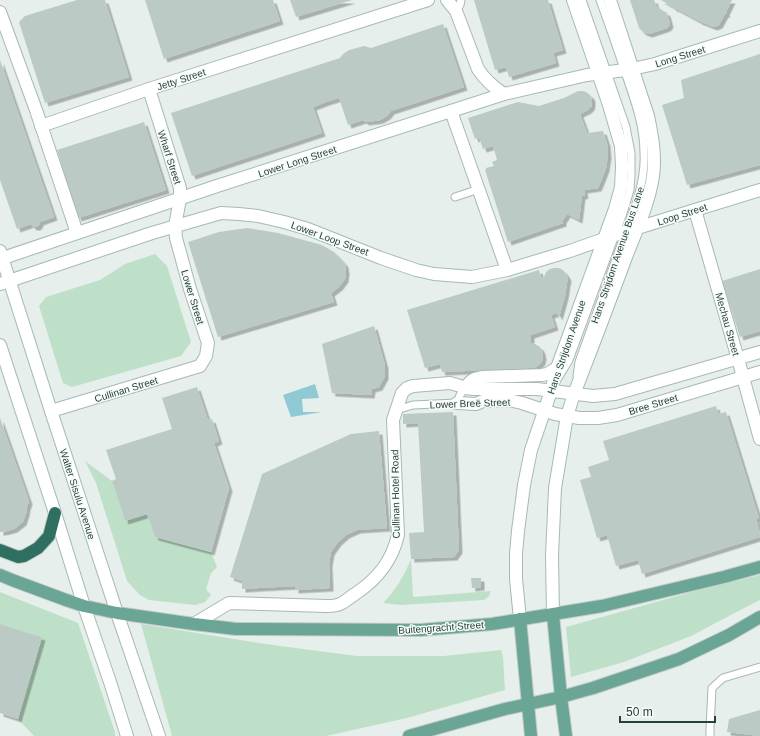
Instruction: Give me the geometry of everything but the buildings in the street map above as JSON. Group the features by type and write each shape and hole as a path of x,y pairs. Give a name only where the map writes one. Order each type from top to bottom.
{"highway":[{"path":"0,550 18,557 24,556 38,548 49,536 55,513"}],"main road":[{"name":"Buitengracht Street","path":"0,575 84,606 117,613 194,624 236,629 421,630 492,624 602,606 760,567"},
{"name":"Hans Strijdom Avenue","path":"553,614 566,736"},
{"path":"410,736 506,709 561,697 593,688 679,659 729,635 760,617"},
{"name":"Hans Strijdom Avenue","path":"520,620 531,736"},
{"path":"421,733 437,736"}],"street":[{"name":"Jetty Street","path":"41,126 149,89 428,0"},
{"path":"447,0 456,12 478,69 488,82 504,94"},
{"name":"Hans Strijdom Avenue","path":"553,614 552,556 555,488 567,416 621,234 615,209 621,187 621,146 609,105 602,72 573,0"},
{"name":"Hans Strijdom Avenue","path":"520,620 516,579 516,554 524,485 531,450 551,391 557,368 621,234 650,190 653,176 654,156 648,116 628,70 610,0"},
{"path":"0,12 41,126 77,233"},
{"name":"Long Street","path":"602,72 628,70 655,64 760,31"},
{"name":"Lower Long Street","path":"1,256 77,233 217,186 504,94 602,72"},
{"name":"Wharf Street","path":"149,89 180,188 180,199 175,226"},
{"path":"451,111 507,270"},
{"name":"Loop Street","path":"621,234 760,190"},
{"name":"Mechau Street","path":"694,210 760,439"},
{"name":"Lower Loop Street","path":"5,282 175,226 221,213 239,214 284,222 308,229 416,270 454,277 472,277 507,270 621,234"},
{"name":"Lower Street","path":"175,226 178,248 208,343 206,356 200,366"},
{"name":"Walter Sisulu Avenue","path":"1,256 5,282 51,411 159,736"},
{"path":"0,345 127,736"},
{"name":"Bree Street","path":"551,391 593,396 615,394 760,352"},
{"name":"Cullinan Street","path":"51,411 200,366"},
{"path":"465,388 471,380 475,378 542,375 547,374 557,368"},
{"name":"Bree Street","path":"544,411 589,419 617,415 760,372"},
{"name":"Lower Breë Street","path":"398,405 402,393 407,388 413,386 450,383 473,389 537,389 551,391"},
{"name":"Lower Breë Street","path":"457,403 476,404 482,401 509,400 544,411"},
{"name":"Cullinan Hotel Road","path":"194,624 229,602 327,606 339,605 364,589 377,577 388,562 398,535 393,420 398,405"}],"lane":[{"path":"456,12 461,0"},
{"path":"582,0 602,72"},
{"path":"600,0 628,70"},
{"path":"455,197 479,189"},
{"name":"Hans Strijdom Avenue Bus Lane","path":"551,391 569,360 621,234"},
{"path":"457,403 465,388"},
{"name":"Lower Breë Street","path":"398,405 457,403"},
{"path":"710,736 712,688 723,678 760,667"}],"green space":[{"path":"155,254 167,266 191,342 181,356 72,387 63,383 39,306 46,297 100,280 125,264"},
{"path":"85,461 112,481 125,521 147,514 155,537 211,552 217,567 211,573 206,589 211,595 205,602 195,605 149,600 140,595 127,581 96,483"},
{"path":"411,559 413,597 491,591 489,596 484,600 401,605 383,603 392,593 406,571"},
{"path":"760,575 760,600 691,636 624,662 571,677 566,627 699,590"},
{"path":"0,592 78,623 115,732 115,736 34,736 18,719 42,637 0,624"},
{"path":"141,624 265,644 357,656 444,656 501,650 503,657 505,690 407,718 326,736 172,736"}],"water":[{"path":"315,384 319,398 302,399 303,412 322,412 291,417 283,395"}]}
